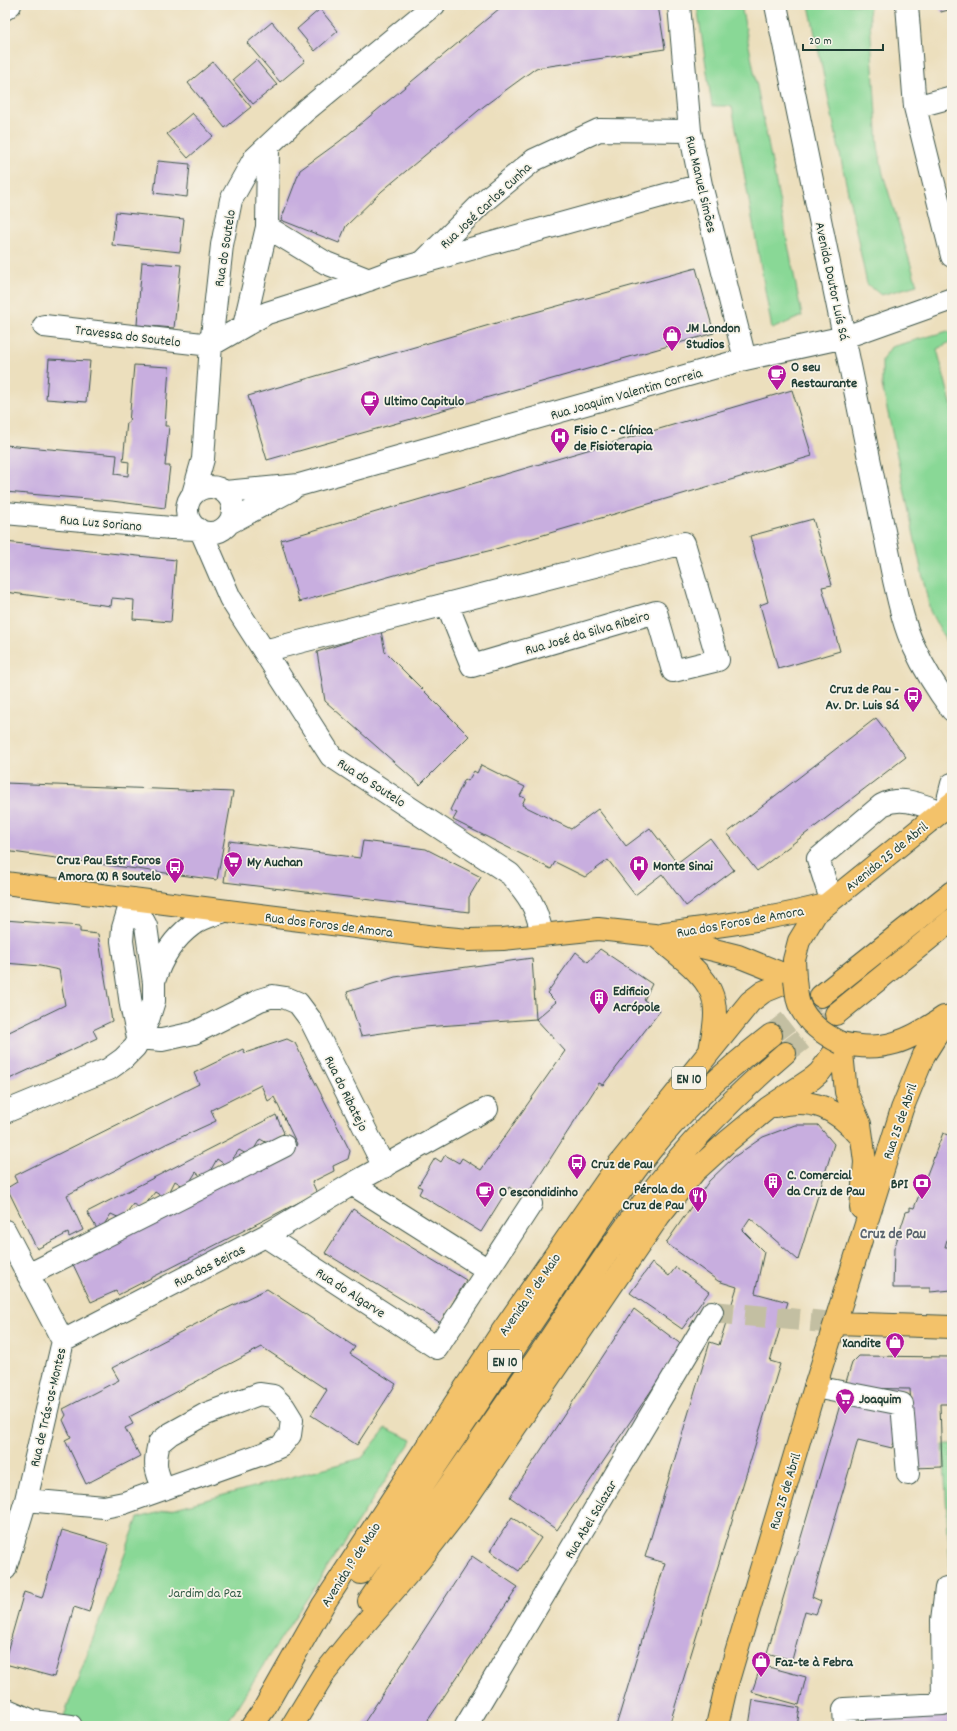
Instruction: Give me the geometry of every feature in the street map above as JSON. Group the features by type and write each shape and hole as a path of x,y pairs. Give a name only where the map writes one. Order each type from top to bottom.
{"main road":[{"name":"Avenida 25 de Abril","path":"946,808 816,913 799,941 794,960 798,1003 807,1018 822,1033 841,1043 857,1047 877,1047 899,1043 919,1034 952,1012"},
{"name":"Rua dos Foros de Amora","path":"5,883 436,938 469,940 496,939 542,933 598,929 654,935 738,956 795,979"},
{"path":"820,996 952,892"},
{"name":"Rua dos Foros de Amora","path":"654,935 747,922 798,912 828,902"},
{"path":"836,1014 952,920"},
{"name":"Rua dos Foros de Amora","path":"654,935 703,978 712,992 714,1022 710,1053"},
{"name":"Avenida 1º de Maio","path":"258,1717 323,1605 501,1333 615,1169 750,1002 763,992 795,979"},
{"name":"Rua 25 de Abril","path":"717,1726 726,1687 815,1387 890,1146 909,1091 924,1055 952,1015"},
{"name":"EN 10","path":"258,1717 401,1517 598,1222 650,1150 680,1117 714,1084 745,1055 771,1035"},
{"name":"EN 10","path":"323,1675 439,1537 594,1309 629,1262 658,1216 695,1171 728,1140 768,1108 806,1084 820,1072 841,1043"},
{"name":"Rua 25 de Abril","path":"841,1043 846,1092 860,1124 865,1162 856,1258"},
{"name":"EN 10","path":"292,1726 354,1624 640,1206 698,1137 757,1077 785,1053"},
{"name":"Rua 25 de Abril","path":"768,1108 801,1103 826,1107 839,1114 862,1138"},
{"path":"835,1323 952,1327"}],"street":[{"path":"5,9 10,5"},
{"name":"Rua do Soutelo","path":"193,494 203,459 211,345 222,245 231,200 254,159 304,112 434,5"},
{"name":"Rua Manuel Simões","path":"679,5 690,131 701,185 745,359"},
{"name":"Avenida Doutor Luís Sá","path":"776,5 845,337 884,535 903,616 914,647 940,694 952,710"},
{"path":"907,5 916,107 952,256"},
{"path":"916,107 952,97"},
{"name":"Rua José Carlos Cunha","path":"423,263 484,201 534,160 599,130 690,131"},
{"path":"244,326 268,227 268,146"},
{"name":"Rua José Carlos Cunha","path":"211,345 267,313 395,270 701,185"},
{"path":"268,227 326,263 369,280"},
{"name":"Rua Joaquim Valentim Correia","path":"299,485 745,359 845,337 952,299"},
{"name":"Travessa do Soutelo","path":"44,326 211,345"},
{"path":"203,459 232,504 233,510 227,525 230,598"},
{"path":"299,485 213,532 200,530 192,525 187,513 187,506 193,494 199,489 206,487 214,487 223,491 299,485"},
{"name":"Rua Luz Soriano","path":"5,513 200,530"},
{"path":"200,530 230,598"},
{"name":"Rua José da Silva Ribeiro","path":"264,651 684,542 718,660 674,671 656,612 472,666 447,604"},
{"name":"Rua do Soutelo","path":"230,598 332,756 510,874 528,895 538,914 542,933"},
{"path":"946,808 952,784"},
{"name":"Avenida 25 de Abril","path":"828,902 818,858 882,805 907,800 946,808"},
{"path":"5,1112 108,1069 123,1059 134,1047 148,1020 154,1001 154,983 146,926 132,899"},
{"path":"132,899 123,928 122,941 131,1005 138,1038"},
{"path":"154,983 159,965 172,944 193,924 224,911"},
{"name":"Rua do Ribatejo","path":"138,1038 162,1040 194,1033 260,1000 273,996 286,998 298,1003 310,1019 384,1166"},
{"name":"Rua das Beiras","path":"63,1341 265,1236 352,1184 487,1109"},
{"path":"28,1275 284,1146"},
{"path":"352,1184 488,1270 531,1204"},
{"name":"Rua de Trás-os-Montes","path":"5,1232 63,1341 26,1500 5,1569"},
{"name":"Rua do Algarve","path":"265,1236 437,1348 488,1270"},
{"name":"Rua Abel Salazar","path":"466,1726 712,1312"},
{"path":"815,1387 902,1404 908,1474"},
{"path":"26,1500 104,1508 124,1503 164,1489 281,1446 290,1435 292,1420 284,1407 273,1396 259,1394 206,1414 170,1434 158,1443 155,1459 156,1473 164,1489"},
{"path":"845,1718 943,1704 942,1620 949,1588"},
{"path":"5,1709 32,1723 64,1725"}],"green space":[{"path":"697,5 741,5 802,316 772,329 732,106 712,106"},
{"path":"809,5 869,5 878,146 883,174 917,285 881,295 867,284"},
{"path":"948,331 952,335 952,341 937,349 952,407 952,482 949,484 952,495 952,653 930,611 882,385 882,360 891,347"},
{"name":"Jardim da Paz","path":"386,1428 412,1440 269,1656 225,1726 71,1726 61,1724 138,1518 362,1458"},
{"path":"943,1445 952,1445 952,1566 950,1567"}],"building":[{"path":"517,5 658,5 665,49 536,68 484,106 382,191 346,226 339,243 281,220 300,170 340,141 500,8"},
{"path":"939,5 952,5 952,9 941,12"},
{"path":"320,9 338,31 315,51 297,29"},
{"path":"272,22 305,61 280,82 247,43"},
{"path":"256,60 277,85 253,104 233,80"},
{"path":"213,62 251,107 225,128 188,83"},
{"path":"192,113 213,136 188,158 167,134"},
{"path":"158,161 190,164 187,197 154,193"},
{"path":"116,212 184,219 180,252 112,245"},
{"path":"142,262 181,265 174,328 137,325"},
{"path":"696,268 714,333 267,460 248,396 503,321"},
{"path":"49,359 90,361 86,402 46,399"},
{"path":"134,365 169,367 165,426 169,426 165,466 170,466 165,508 112,501 5,492 5,445 117,455 115,474 128,476 129,462 123,461 127,422 129,423"},
{"path":"792,390 812,456 492,550 427,566 299,602 281,540"},
{"path":"813,519 832,585 822,587 840,651 778,669 760,605 768,602 750,536"},
{"path":"5,542 176,560 171,622 133,619 134,600 112,598 111,606 5,592"},
{"path":"381,631 385,652 469,736 420,785 325,701 317,652"},
{"path":"876,718 906,757 757,871 727,833"},
{"path":"481,765 525,787 520,796 525,798 522,805 571,829 598,809 626,846 650,828 677,863 710,838 734,870 686,906 662,874 635,895 608,860 585,877 555,862 551,869 453,820 457,813 450,810 465,779 468,781 474,771 477,773"},
{"path":"5,783 233,792 217,880 5,851"},
{"path":"229,841 360,858 363,841 426,849 481,877 469,897 469,912 224,882"},
{"path":"5,920 80,926 80,932 98,934 112,1021 93,1030 97,1038 5,1081 5,1034 65,1005 59,970 40,966 5,963"},
{"path":"600,949 652,984 644,1000 660,1011 603,1085 599,1083 525,1198 509,1187 481,1232 419,1194 422,1188 418,1186 435,1158 441,1162 445,1155 459,1163 462,1158 481,1170 565,1051 536,1019 556,1002 547,993 576,952 588,962"},
{"path":"532,958 536,1019 424,1027 361,1036 347,992 395,977"},
{"path":"287,1039 295,1043 350,1151 348,1159 333,1166 334,1171 312,1182 317,1193 118,1295 116,1291 91,1302 70,1258 295,1148 297,1144 274,1097 268,1101 261,1085 211,1110 216,1121 166,1144 67,1195 83,1230 69,1237 68,1233 37,1249 7,1188 17,1182 14,1176 199,1084 194,1073 243,1049 245,1053"},
{"path":"276,1115 284,1133 271,1145 260,1139 250,1156 239,1150 227,1166 217,1159 205,1180 196,1172 186,1188 175,1181 166,1199 155,1192 142,1209 133,1204 122,1219 111,1214 99,1232 87,1212"},
{"path":"795,1125 818,1125 834,1144 798,1260 750,1218 742,1230 764,1252 755,1293 788,1302 770,1361 780,1364 669,1726 616,1726 665,1563 645,1557 710,1342 719,1345 737,1287 718,1281 666,1243 709,1181 734,1157 763,1137"},
{"path":"943,1133 952,1137 952,1222 945,1247 952,1247 952,1290 930,1292 930,1288 893,1288 894,1249 906,1212 910,1211 910,1207 914,1208"},
{"path":"353,1209 406,1244 466,1280 441,1323 325,1253"},
{"path":"652,1263 669,1276 676,1267 709,1292 682,1329 630,1293"},
{"path":"267,1289 355,1347 350,1354 396,1384 357,1445 311,1415 327,1390 262,1347 129,1417 133,1424 125,1428 140,1456 86,1484 65,1440 71,1437 63,1420 66,1415 63,1409 119,1380 112,1368 215,1314"},
{"path":"634,1309 682,1345 557,1530 510,1497"},
{"path":"859,1356 952,1357 952,1404 940,1404 942,1467 914,1468 910,1389 844,1388 852,1363"},
{"path":"842,1398 899,1412 899,1427 892,1448 858,1440 812,1597 821,1601 816,1614 805,1611 792,1660 767,1653"},
{"path":"512,1517 541,1538 519,1571 490,1551"},
{"path":"62,1530 109,1544 89,1612 74,1607 54,1677 5,1664 5,1659 24,1592 42,1598"},
{"path":"472,1556 518,1587 424,1726 362,1726"},
{"path":"761,1665 806,1677 799,1705 752,1692"},
{"path":"753,1700 800,1708 797,1726 749,1726"},
{"path":"949,1712 950,1726 867,1726 866,1715"}],"tunnel":[{"path":"771,1035 821,996"},
{"path":"785,1053 836,1014"},
{"path":"712,1312 835,1323"}],"place":[{"name":"JM London Studios","path":"672,352"},
{"name":"O seu Restaurante","path":"777,391"},
{"name":"Ultimo Capitulo","path":"370,417"},
{"name":"Fisio C - Clínica de Fisioterapia","path":"560,454"},
{"name":"Cruz de Pau - Av. Dr. Luis Sá","path":"913,713"},
{"name":"My Auchan","path":"233,878"},
{"name":"Monte Sinai","path":"639,882"},
{"name":"Cruz Pau Estr Foros Amora (X) R Soutelo","path":"175,884"},
{"name":"Edificio Acrópole","path":"599,1015"},
{"name":"Cruz de Pau","path":"577,1180"},
{"name":"C. Comercial da Cruz de Pau","path":"773,1199"},
{"name":"BPI","path":"922,1200"},
{"name":"O escondidinho","path":"485,1208"},
{"name":"Pérola da Cruz de Pau","path":"698,1213"},
{"name":"Xandite","path":"895,1359"},
{"name":"Joaquim","path":"845,1415"},
{"name":"Faz-te à Febra","path":"761,1678"}],"district":[{"name":"Cruz de Pau","path":"893,1233"}]}
